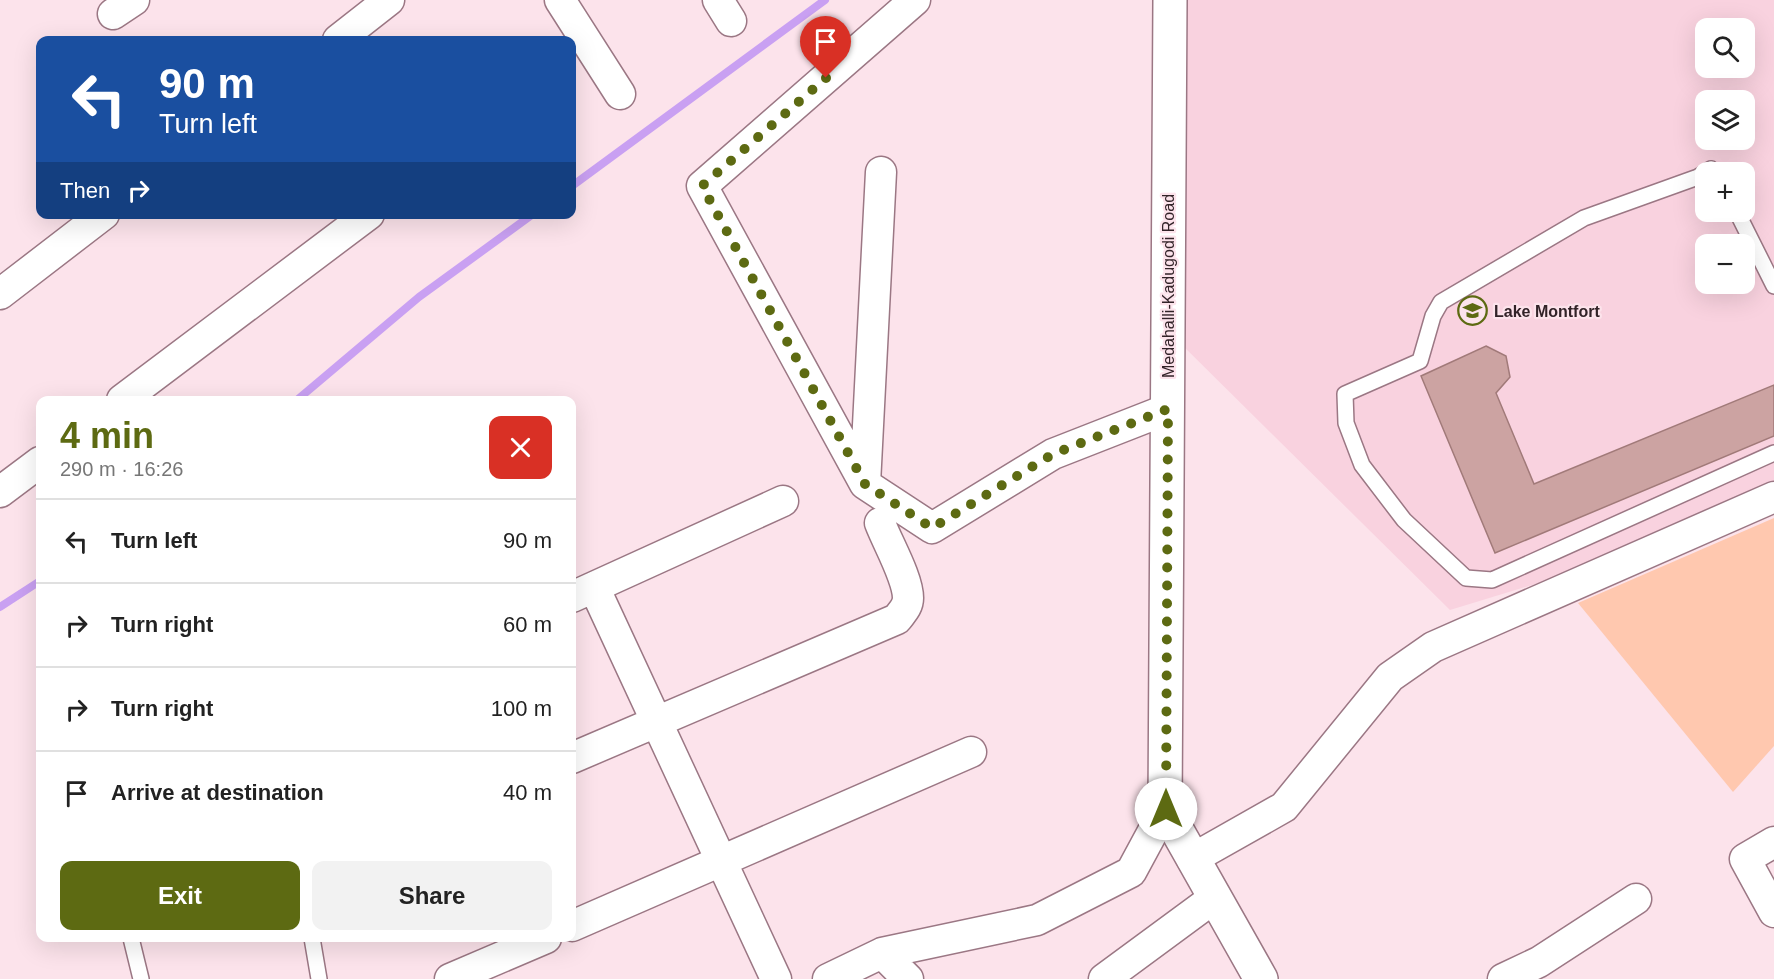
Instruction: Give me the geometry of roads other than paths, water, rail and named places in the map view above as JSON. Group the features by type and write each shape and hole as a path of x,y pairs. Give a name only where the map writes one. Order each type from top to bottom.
{"street":[{"path":"343,36 389,0"},
{"path":"560,0 620,94"},
{"path":"915,0 702,186 865,484 932,528 1053,454 1168,409"},
{"name":"Medahalli-Kadugodi Road","path":"1170,0 1166,809 1261,979"},
{"path":"865,484 881,172"},
{"path":"0,294 98,219"},
{"path":"127,396 362,219"},
{"path":"0,492 36,465"},
{"path":"1192,859 1284,807 1390,677 1433,647 1774,497"},
{"path":"776,979 657,721 583,592 783,501"},
{"path":"576,756 897,619 905,609 908,600 906,588 880,524"},
{"path":"576,925 971,752"},
{"path":"832,978 882,953 1037,920 1131,872 1166,809"},
{"path":"1774,842 1745,859 1774,912"},
{"path":"1104,979 1214,898"},
{"path":"1503,979 1539,962 1636,899"},
{"path":"450,979 537,942"},
{"path":"882,953 908,979"}],"lane":[{"path":"1695,178 1584,218 1441,302 1433,316 1420,361 1345,394 1347,423 1362,465 1404,520 1466,578 1483,580 1492,580 1774,453"},
{"path":"1742,222 1774,286"},
{"path":"132,942 141,979"},
{"path":"313,942 319,979"}],"waterway":[{"path":"576,183 825,0"},
{"path":"302,396 419,297 526,219"},
{"path":"0,607 36,584"}],"place":[{"name":"Lake Montfort","path":"1473,311"}]}
